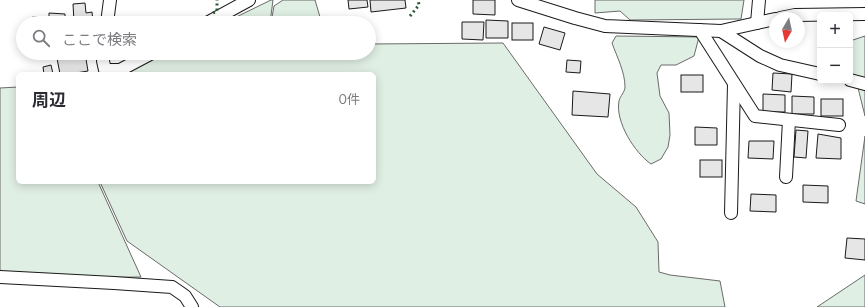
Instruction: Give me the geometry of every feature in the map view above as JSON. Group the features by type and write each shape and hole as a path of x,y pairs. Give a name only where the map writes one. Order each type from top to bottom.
{"street":[{"path":"108,16 110,0"},
{"path":"220,16 249,0"},
{"path":"518,0 605,26 721,31 769,20"},
{"path":"757,23 759,0"},
{"path":"805,15 865,14"},
{"path":"700,30 755,116 839,125"},
{"path":"721,31 760,56 780,65 817,73"},
{"path":"103,60 105,70 120,70 139,60"},
{"path":"853,81 865,84"},
{"path":"731,213 734,84"},
{"path":"786,177 789,120"},
{"path":"0,278 172,287 185,296 192,307"}],"green space":[{"path":"271,0 273,0 271,16 238,16"},
{"path":"283,0 315,0 320,16 272,16 274,6"},
{"path":"595,0 744,0 741,19 630,20 620,11 595,13"},
{"path":"616,36 699,37 694,56 676,65 661,65 657,73 660,96 669,113 670,135 668,147 661,159 651,164 633,145 623,127 620,118 619,101 624,91 625,81 612,43"},
{"path":"865,36 865,82 853,77 853,40"},
{"path":"503,43 597,174 636,207 658,242 659,272 670,275 720,281 725,307 220,307 127,241 101,184 376,184 376,72 114,72 145,60 376,60 376,44"},
{"path":"857,84 865,87 865,116"},
{"path":"16,87 16,184 99,184 141,277 23,278 0,275 0,88"},
{"path":"865,136 865,204 856,201"},
{"path":"865,275 865,307 817,307"}],"building":[{"path":"348,0 367,0 368,7 349,9"},
{"path":"370,0 405,0 406,8 371,12"},
{"path":"473,0 495,0 495,15 473,14"},
{"path":"85,3 86,13 92,12 92,16 74,16 73,4"},
{"path":"49,13 65,14 65,16 49,16"},
{"path":"486,20 508,21 508,38 486,38"},
{"path":"462,22 484,22 483,40 462,39"},
{"path":"512,23 533,23 533,40 512,40"},
{"path":"544,27 565,33 560,50 539,44"},
{"path":"57,60 86,60 88,71 60,72"},
{"path":"567,60 581,61 580,73 566,72"},
{"path":"51,65 53,72 44,72 43,67"},
{"path":"773,73 792,74 791,92 772,90"},
{"path":"681,75 703,75 703,92 681,92"},
{"path":"573,91 610,94 608,117 572,115"},
{"path":"763,94 785,95 785,112 763,112"},
{"path":"792,96 814,97 814,114 792,114"},
{"path":"821,99 843,99 843,116 821,116"},
{"path":"695,127 717,128 717,145 695,145"},
{"path":"796,130 808,131 806,158 794,157"},
{"path":"818,134 841,138 841,159 816,158"},
{"path":"749,141 774,141 773,159 748,158"},
{"path":"700,160 722,160 722,177 700,177"},
{"path":"803,185 828,186 828,203 803,202"},
{"path":"751,194 776,195 776,212 750,211"},
{"path":"847,238 865,239 865,260 845,258"}],"hedge":[{"path":"213,13 217,11 217,0"},
{"path":"410,16 419,5 418,0"}]}
